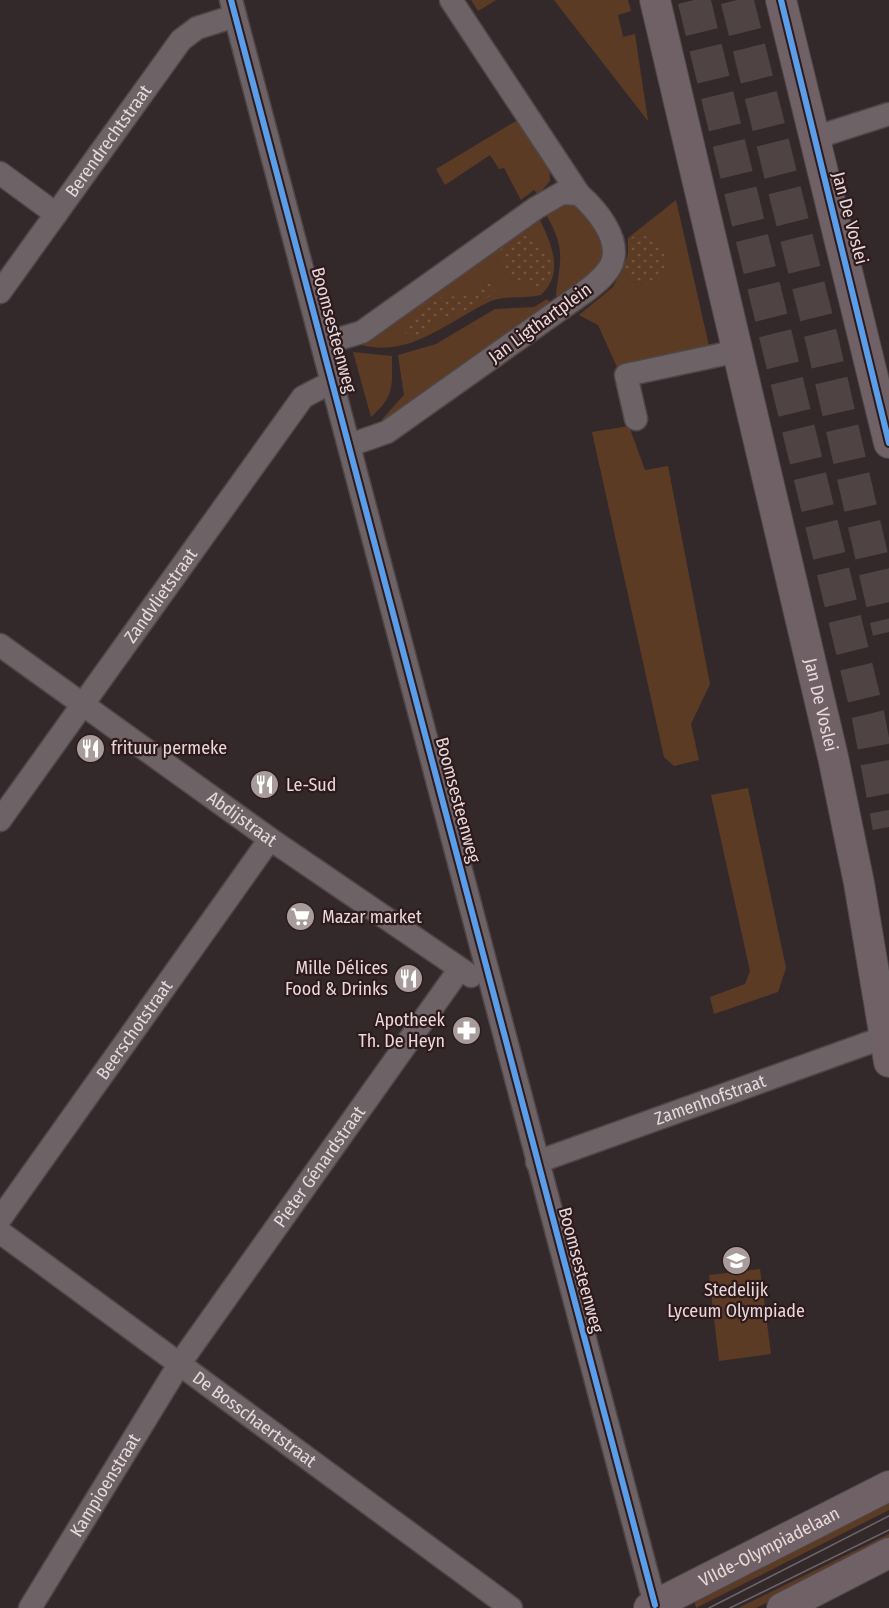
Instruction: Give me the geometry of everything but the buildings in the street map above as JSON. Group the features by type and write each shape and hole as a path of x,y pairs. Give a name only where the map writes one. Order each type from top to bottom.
{"main road":[{"name":"Jan De Voslei","path":"655,0 833,757 887,1050"},
{"name":"Jan De Voslei","path":"781,0 813,138 885,406 889,443"},
{"name":"VIIde-Olympiadelaan","path":"653,1607 889,1486"},
{"path":"782,1608 889,1553"}],"street":[{"path":"451,0 579,194"},
{"name":"Berendrechtstraat","path":"0,292 181,40 197,28 233,8"},
{"name":"Boomsesteenweg","path":"233,8 350,445 653,1607"},
{"path":"813,138 889,114"},
{"path":"0,173 56,214"},
{"path":"322,344 362,332 549,198 562,193 579,194"},
{"name":"Jan Ligthartplein","path":"350,445 387,432 562,309 600,279 612,264 614,247 608,229 579,194"},
{"path":"636,419 626,375 738,351"},
{"name":"Zandvlietstraat","path":"0,820 303,398 332,382"},
{"name":"Abdijstraat","path":"0,645 270,839 459,970 492,986"},
{"name":"Beerschotstraat","path":"0,1219 270,839"},
{"name":"Pieter Génardstraat","path":"180,1363 459,970"},
{"name":"Zamenhofstraat","path":"537,1162 887,1050"},
{"name":"De Bosschaertstraat","path":"0,1232 511,1608"},
{"name":"Kampioenstraat","path":"30,1608 180,1363"}],"shaded area":[{"path":"471,0 496,0 478,11"},
{"path":"554,0 628,0 631,11 618,15 623,37 635,34 648,121"},
{"path":"516,121 549,161 550,181 538,195 534,190 521,200 504,168 499,169 490,155 445,185 436,169"},
{"path":"676,200 709,346 617,367 598,325 579,315 613,287 622,270 633,282 645,284 641,235 628,238"},
{"path":"557,204 575,205 598,232 603,247 601,267 558,300 556,295 560,260 559,243 543,209"},
{"path":"538,216 551,246 554,266 549,286 541,295 491,301 428,336 395,347 377,348 359,344"},
{"path":"519,235 529,237 548,249 552,269 546,285 530,285 523,282 505,266 499,251"},
{"path":"641,235 660,241 666,262 661,278 645,284 633,282 622,270 628,255 628,238"},
{"path":"488,283 495,288 493,294 452,318 434,317 421,338 408,338 403,327 427,299 470,295"},
{"path":"547,299 552,305 381,423 404,395 398,355 436,344 495,309 534,307"},
{"path":"353,352 392,356 392,375 388,396 379,410 371,417"},
{"path":"629,426 645,470 668,466 710,684 691,724 699,760 674,766 664,757 592,432"},
{"path":"748,788 786,968 778,992 714,1014 710,997 745,984 750,971 711,795"},
{"path":"760,1269 771,1354 719,1361 709,1275"},
{"path":"889,1500 889,1510 696,1608 694,1599"},
{"path":"889,1534 889,1542 756,1608 738,1608"}],"tunnel":[{"path":"694,0 868,715 889,827"},
{"path":"737,0 822,340 889,632"}],"tram line":[{"path":"709,1608 889,1516"},
{"path":"730,1608 889,1530"}],"cycle path":[{"path":"231,0 655,1605"},
{"path":"781,0 889,443"}],"place":[{"name":"frituur permeke","path":"90,748"},
{"name":"Le-Sud","path":"265,785"},
{"name":"Mazar market","path":"301,917"},
{"name":"Mille Délices Food & Drinks","path":"409,978"},
{"name":"Apotheek Th. De Heyn","path":"466,1030"},
{"name":"Stedelijk Lyceum Olympiade","path":"736,1261"}]}
